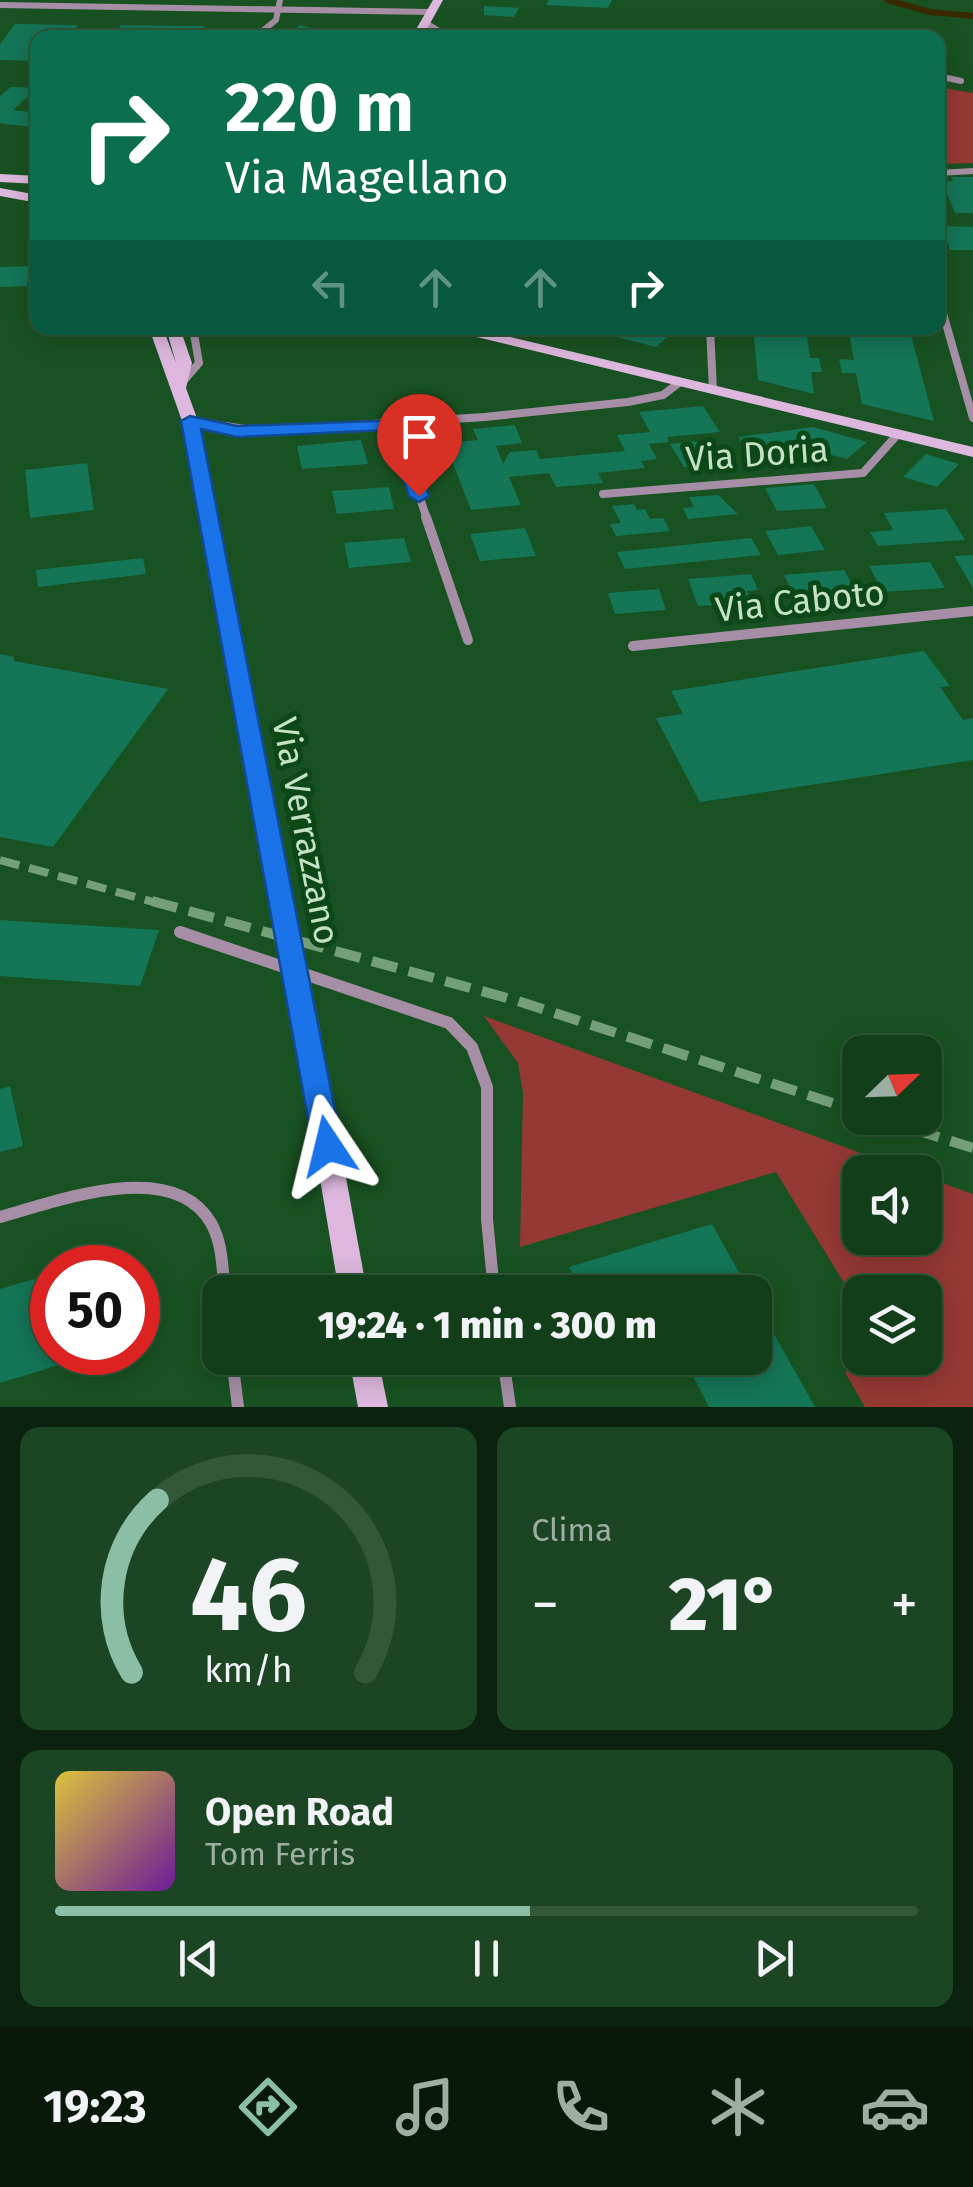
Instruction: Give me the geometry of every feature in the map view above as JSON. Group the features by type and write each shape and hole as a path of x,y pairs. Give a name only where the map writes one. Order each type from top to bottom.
{"main road":[{"path":"421,30 438,0"},
{"path":"0,178 30,180"},
{"path":"0,192 30,197"},
{"name":"Via Verrazzano","path":"158,335 168,366 180,385 190,421 350,1275"},
{"name":"Via Verrazzano","path":"175,335 184,363 180,385"},
{"path":"485,335 973,452"},
{"path":"367,1375 373,1407"}],"street":[{"path":"264,30 276,20 280,0"},
{"path":"0,5 280,9 429,17 438,30"},
{"path":"945,78 961,82"},
{"path":"945,173 973,171"},
{"path":"945,318 973,418"},
{"path":"180,385 199,362 194,335"},
{"path":"710,335 712,390"},
{"path":"190,421 237,431 394,424 628,402 662,395 680,382"},
{"path":"394,424 468,640"},
{"name":"Via Doria","path":"603,494 864,474 898,435"},
{"name":"Via Caboto","path":"633,646 973,611"},
{"path":"180,932 449,1022 472,1047 487,1087 487,1219 492,1275"},
{"path":"0,1216 122,1186 170,1193 208,1218 221,1254 223,1275"},
{"path":"234,1375 238,1407"},
{"path":"505,1375 510,1407"}],"shaded area":[{"path":"945,88 973,93 973,163 945,164"},
{"path":"484,1016 866,1155 842,1155 842,1255 942,1255 942,1183 973,1194 973,1407 865,1407 847,1375 942,1375 942,1275 842,1275 842,1280 776,1172 520,1247 523,1093 518,1063"}],"building":[{"path":"549,0 612,0 608,8 546,5"},
{"path":"484,6 519,8 514,17 484,15"},
{"path":"15,24 78,25 75,30 30,30 30,61 0,60 0,44"},
{"path":"121,25 205,26 203,30 118,30"},
{"path":"11,87 30,88 30,95 13,110 30,112 30,127 0,123 0,96"},
{"path":"951,177 973,177 973,213 955,213 945,188 945,181 953,181"},
{"path":"945,226 973,227 973,250 950,250"},
{"path":"29,266 27,286 0,287 0,267"},
{"path":"609,335 669,335 656,347"},
{"path":"754,335 807,335 810,358 819,358 822,372 811,372 814,394 758,380"},
{"path":"849,335 911,335 934,421 862,404 856,373 842,373 839,359 854,360"},
{"path":"703,406 720,432 667,437 669,442 649,444 657,459 641,461 645,468 598,473 603,483 556,487 549,473 509,477 521,505 471,510 445,443 478,440 473,429 515,425 522,443 496,446 503,464 510,452 536,450 540,459 625,451 617,435 650,432 639,412"},
{"path":"813,427 867,442 847,459 812,450 810,457 747,459 739,437"},
{"path":"361,440 368,464 302,469 297,446"},
{"path":"700,441 715,463 684,467 670,444"},
{"path":"926,454 959,464 937,487 903,477"},
{"path":"87,463 94,510 30,518 25,470"},
{"path":"814,484 827,508 777,511 765,488"},
{"path":"389,487 394,509 337,514 332,491"},
{"path":"718,495 738,514 688,519 683,508 694,507 689,497"},
{"path":"634,504 637,510 645,509 650,519 663,518 670,531 616,536 610,524 621,523 612,506"},
{"path":"946,509 965,540 878,546 870,532 893,530 884,513"},
{"path":"811,526 825,550 778,555 765,531"},
{"path":"525,528 536,556 480,561 470,534"},
{"path":"404,538 411,562 349,568 344,543"},
{"path":"751,538 761,555 625,569 617,552"},
{"path":"973,555 973,588 954,556"},
{"path":"143,558 146,574 38,587 36,570"},
{"path":"930,562 945,588 883,592 869,566"},
{"path":"844,570 858,594 797,600 784,575"},
{"path":"751,574 758,590 747,591 752,602 698,606 688,579"},
{"path":"659,589 666,610 615,614 608,593"},
{"path":"924,651 950,686 940,687 963,720 973,718 973,760 700,802 656,718 683,714 671,691"},
{"path":"0,654 14,657 14,661 168,689 53,847 0,837"},
{"path":"0,920 159,930 140,986 0,976"},
{"path":"10,1086 23,1146 0,1152 0,1089"},
{"path":"712,1224 740,1275 573,1275 569,1267"},
{"path":"30,1280 30,1374 0,1383 0,1289"},
{"path":"772,1331 815,1407 709,1407 693,1375 772,1375"}],"waterway":[{"path":"887,0 930,12 973,16"}],"railway":[{"path":"0,860 161,904"},
{"path":"152,901 518,1001 842,1106"},
{"path":"932,1135 973,1148"}],"route":[{"path":"328,1146 190,421 237,431 394,424 419,496"}]}
